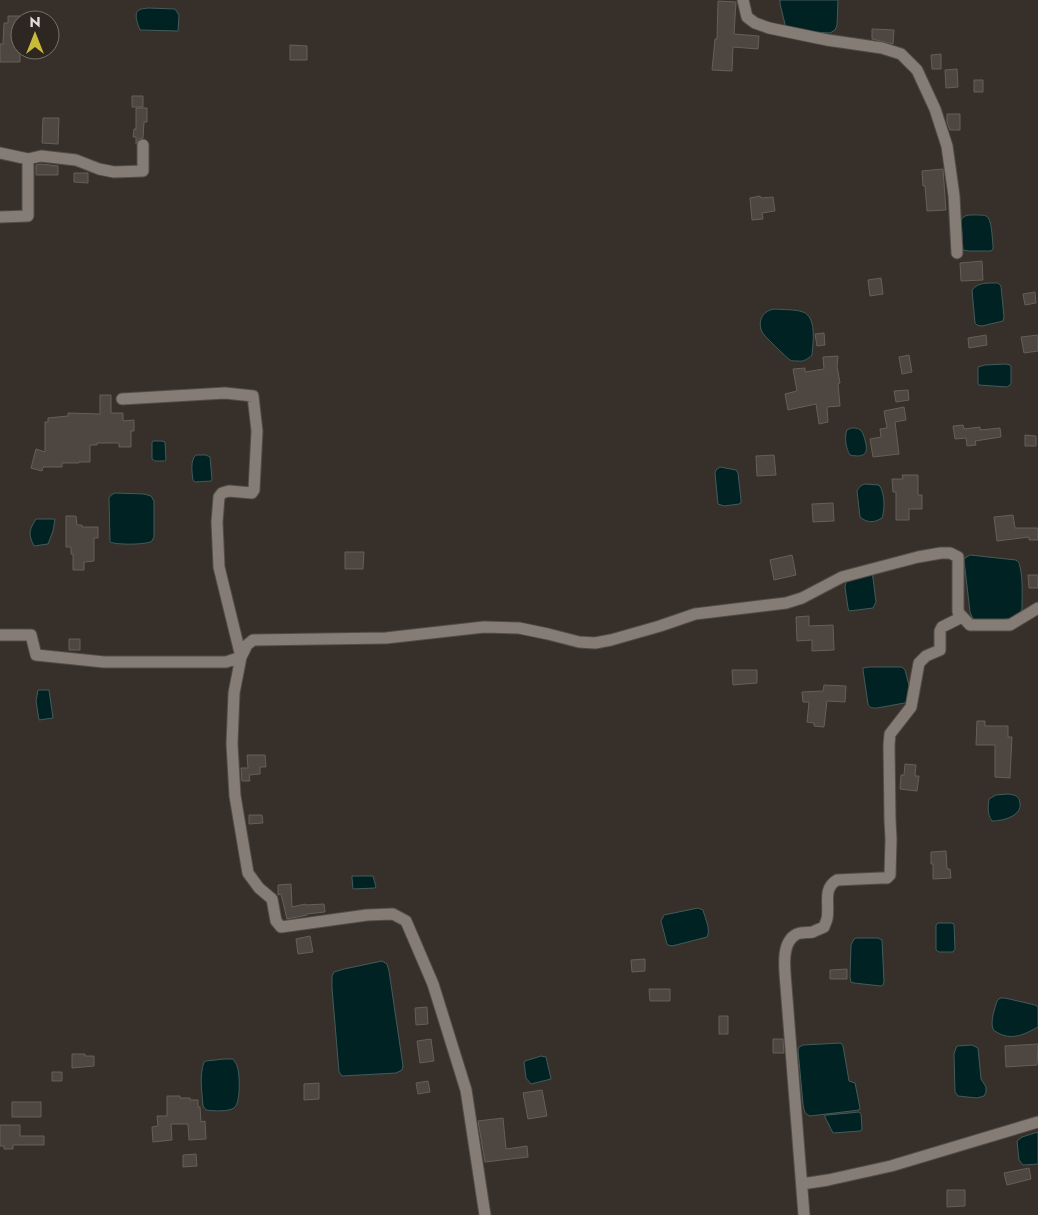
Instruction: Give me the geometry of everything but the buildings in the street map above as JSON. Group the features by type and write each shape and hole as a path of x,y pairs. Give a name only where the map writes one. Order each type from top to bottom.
{"street":[{"path":"743,0 747,16 755,23 768,28 828,40 882,48 902,54 917,70 936,109 947,146 954,196 957,253"},
{"path":"0,153 28,159 41,156 76,160 99,169 114,172 143,171 143,145"},
{"path":"0,217 28,216 28,159"},
{"path":"122,399 225,393 253,396 256,431 254,490 252,493 229,491 222,493 219,497 217,522 219,567 241,657"},
{"path":"485,1215 466,1090 433,984 406,920 393,914 282,927 276,921 272,899 259,888 248,873 235,796 232,744 234,693 241,657 247,645 253,640 386,638 484,628 520,628 579,642 595,643 660,626 696,614 786,603 802,598 842,577 940,552 950,552 958,557 958,612 970,625 1010,625 1038,608"},
{"path":"804,1215 784,957 786,948 796,935 824,927 827,918 827,892 832,883 837,880 887,878 890,875 890,734 911,706 919,663 926,656 940,650 940,631 942,627 962,617"},
{"path":"0,635 31,635 36,654 104,662 226,662 241,657"},
{"path":"802,1184 891,1166 1038,1122"}],"water":[{"path":"780,0 838,0 835,30 830,33 792,31 786,28"},
{"path":"140,9 175,9 179,15 178,31 140,30 136,14"},
{"path":"969,215 985,216 989,220 993,249 991,251 963,250 962,219"},
{"path":"998,283 1001,286 1003,321 982,326 977,325 975,323 972,290 980,284"},
{"path":"775,309 800,311 810,319 813,331 812,355 804,361 790,360 762,332 760,324 762,317 767,311"},
{"path":"1006,364 1011,367 1011,384 1007,387 979,385 978,367"},
{"path":"851,428 859,429 863,434 866,452 862,455 850,455 846,436 847,430"},
{"path":"153,441 165,442 165,461 155,461 152,459"},
{"path":"196,455 210,457 211,481 195,482 193,480 192,463"},
{"path":"720,467 736,470 738,473 741,503 724,506 718,504 715,473"},
{"path":"865,484 879,485 882,492 884,501 883,514 882,518 876,521 871,522 860,517 857,491 860,486"},
{"path":"115,493 151,496 154,501 154,537 152,541 131,544 110,542 109,498"},
{"path":"36,519 55,519 48,544 34,546 30,532"},
{"path":"970,555 1016,560 1018,562 1021,572 1022,609 1014,617 976,621 972,617 964,560"},
{"path":"872,574 876,602 873,608 849,611 845,587 846,582"},
{"path":"902,667 905,670 911,693 910,702 872,708 868,704 863,670 863,668"},
{"path":"38,690 49,690 53,718 39,720 36,701"},
{"path":"1008,794 1019,798 1020,808 1011,817 992,821 988,808 989,799 996,795"},
{"path":"352,876 373,876 376,887 353,889"},
{"path":"698,908 703,910 708,931 707,937 672,946 668,945 661,921 664,915"},
{"path":"938,923 954,924 955,949 953,952 939,952 936,950 936,925"},
{"path":"878,938 882,940 883,985 851,982 851,945 854,939"},
{"path":"382,961 387,964 389,971 403,1066 402,1070 396,1073 342,1076 339,1072 332,976 334,972 344,969"},
{"path":"1000,998 1038,1007 1038,1027 1015,1036 1005,1036 995,1031 992,1026 992,1018 997,1001"},
{"path":"841,1043 849,1081 855,1083 860,1108 859,1110 810,1116 805,1113 803,1104 799,1047 803,1045"},
{"path":"972,1045 978,1048 981,1079 986,1087 984,1096 977,1098 958,1096 955,1092 954,1054 956,1048 957,1046"},
{"path":"541,1056 546,1057 551,1079 531,1084 526,1078 524,1062"},
{"path":"233,1059 237,1065 239,1075 238,1100 234,1108 228,1110 206,1110 203,1106 201,1084 204,1062"},
{"path":"859,1112 861,1114 862,1128 860,1131 833,1133 825,1117 825,1115"},
{"path":"1038,1132 1038,1164 1023,1165 1019,1160 1017,1141 1022,1137"}]}
